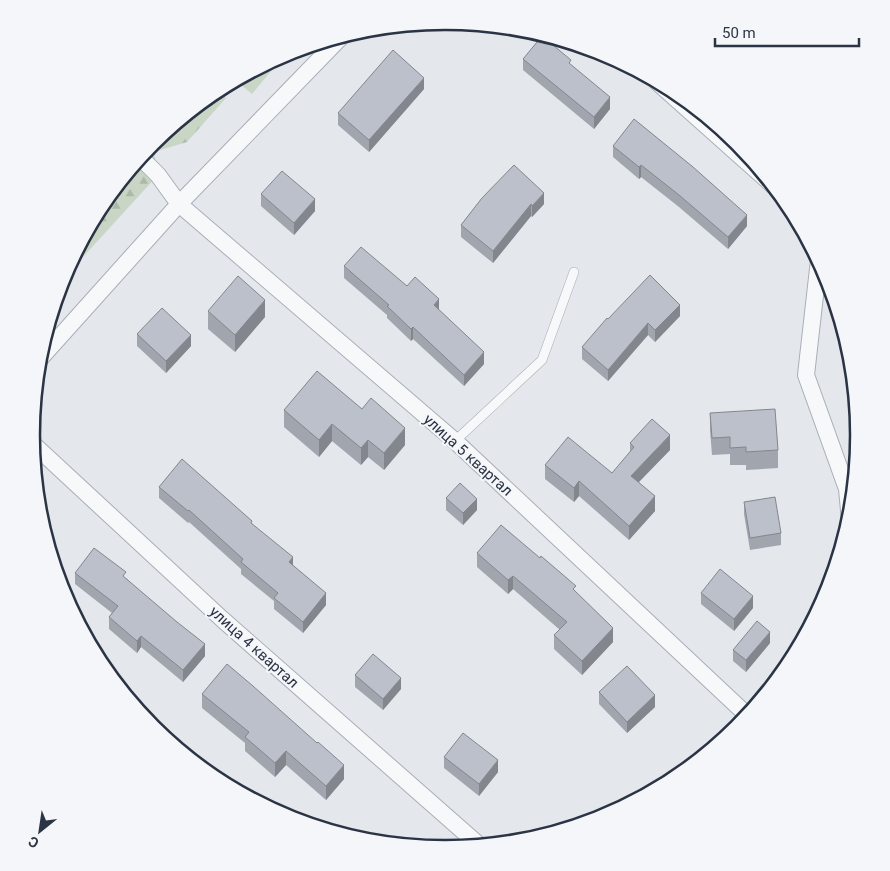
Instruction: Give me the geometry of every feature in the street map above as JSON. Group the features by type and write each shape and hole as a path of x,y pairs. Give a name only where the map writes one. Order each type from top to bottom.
{"street":[{"path":"49,349 179,204 332,47"},
{"name":"улица 5 квартал","path":"145,162 158,175 179,204 455,441 743,711"},
{"path":"817,274 806,376 848,479"},
{"name":"улица 4 квартал","path":"40,450 222,620 473,840"}],"lane":[{"path":"455,441 542,360 574,272"}],"green space":[{"path":"273,69 252,94 241,85"},
{"path":"224,95 226,98 187,142 156,152 198,114"},
{"path":"154,153 158,175 78,262 108,210 140,168"}],"building":[{"path":"538,41 553,45 571,60 569,63 610,97 594,117 523,59"},
{"path":"393,50 424,78 369,140 338,113"},
{"path":"634,119 693,167 747,215 728,237 679,195 613,146"},
{"path":"514,165 544,193 532,206 531,204 493,251 461,225 482,198"},
{"path":"282,171 315,199 294,223 261,194"},
{"path":"361,247 407,286 415,277 439,299 434,305 484,352 464,375 413,327 411,329 387,306 389,305 344,266"},
{"path":"650,275 680,305 655,330 648,323 608,370 582,347 607,318"},
{"path":"238,276 265,300 235,335 208,311"},
{"path":"162,308 191,335 166,361 137,334"},
{"path":"317,371 362,409 371,398 405,428 384,453 368,440 361,448 332,424 319,440 284,410"},
{"path":"775,409 778,450 746,452 746,447 730,448 730,437 712,438 710,413"},
{"path":"652,419 670,435 631,476 655,496 629,526 579,481 574,488 545,465 568,437 612,473 634,447 630,443"},
{"path":"182,459 252,521 251,523 293,557 289,562 326,593 303,622 274,598 278,593 241,562 243,559 189,510 159,487"},
{"path":"460,483 477,499 463,513 446,498"},
{"path":"775,497 781,533 750,538 744,502"},
{"path":"501,525 576,586 573,589 613,628 582,661 554,635 567,622 513,576 508,580 477,553"},
{"path":"94,548 126,572 123,576 205,644 183,670 141,636 137,641 109,617 118,606 75,573"},
{"path":"720,569 753,596 734,619 701,593"},
{"path":"757,621 770,632 746,660 733,650"},
{"path":"373,654 401,678 383,699 355,675"},
{"path":"227,664 344,765 326,786 286,751 275,763 245,737 249,732 202,694"},
{"path":"627,666 655,695 627,722 599,692"},
{"path":"463,733 498,760 479,784 444,757"}]}
